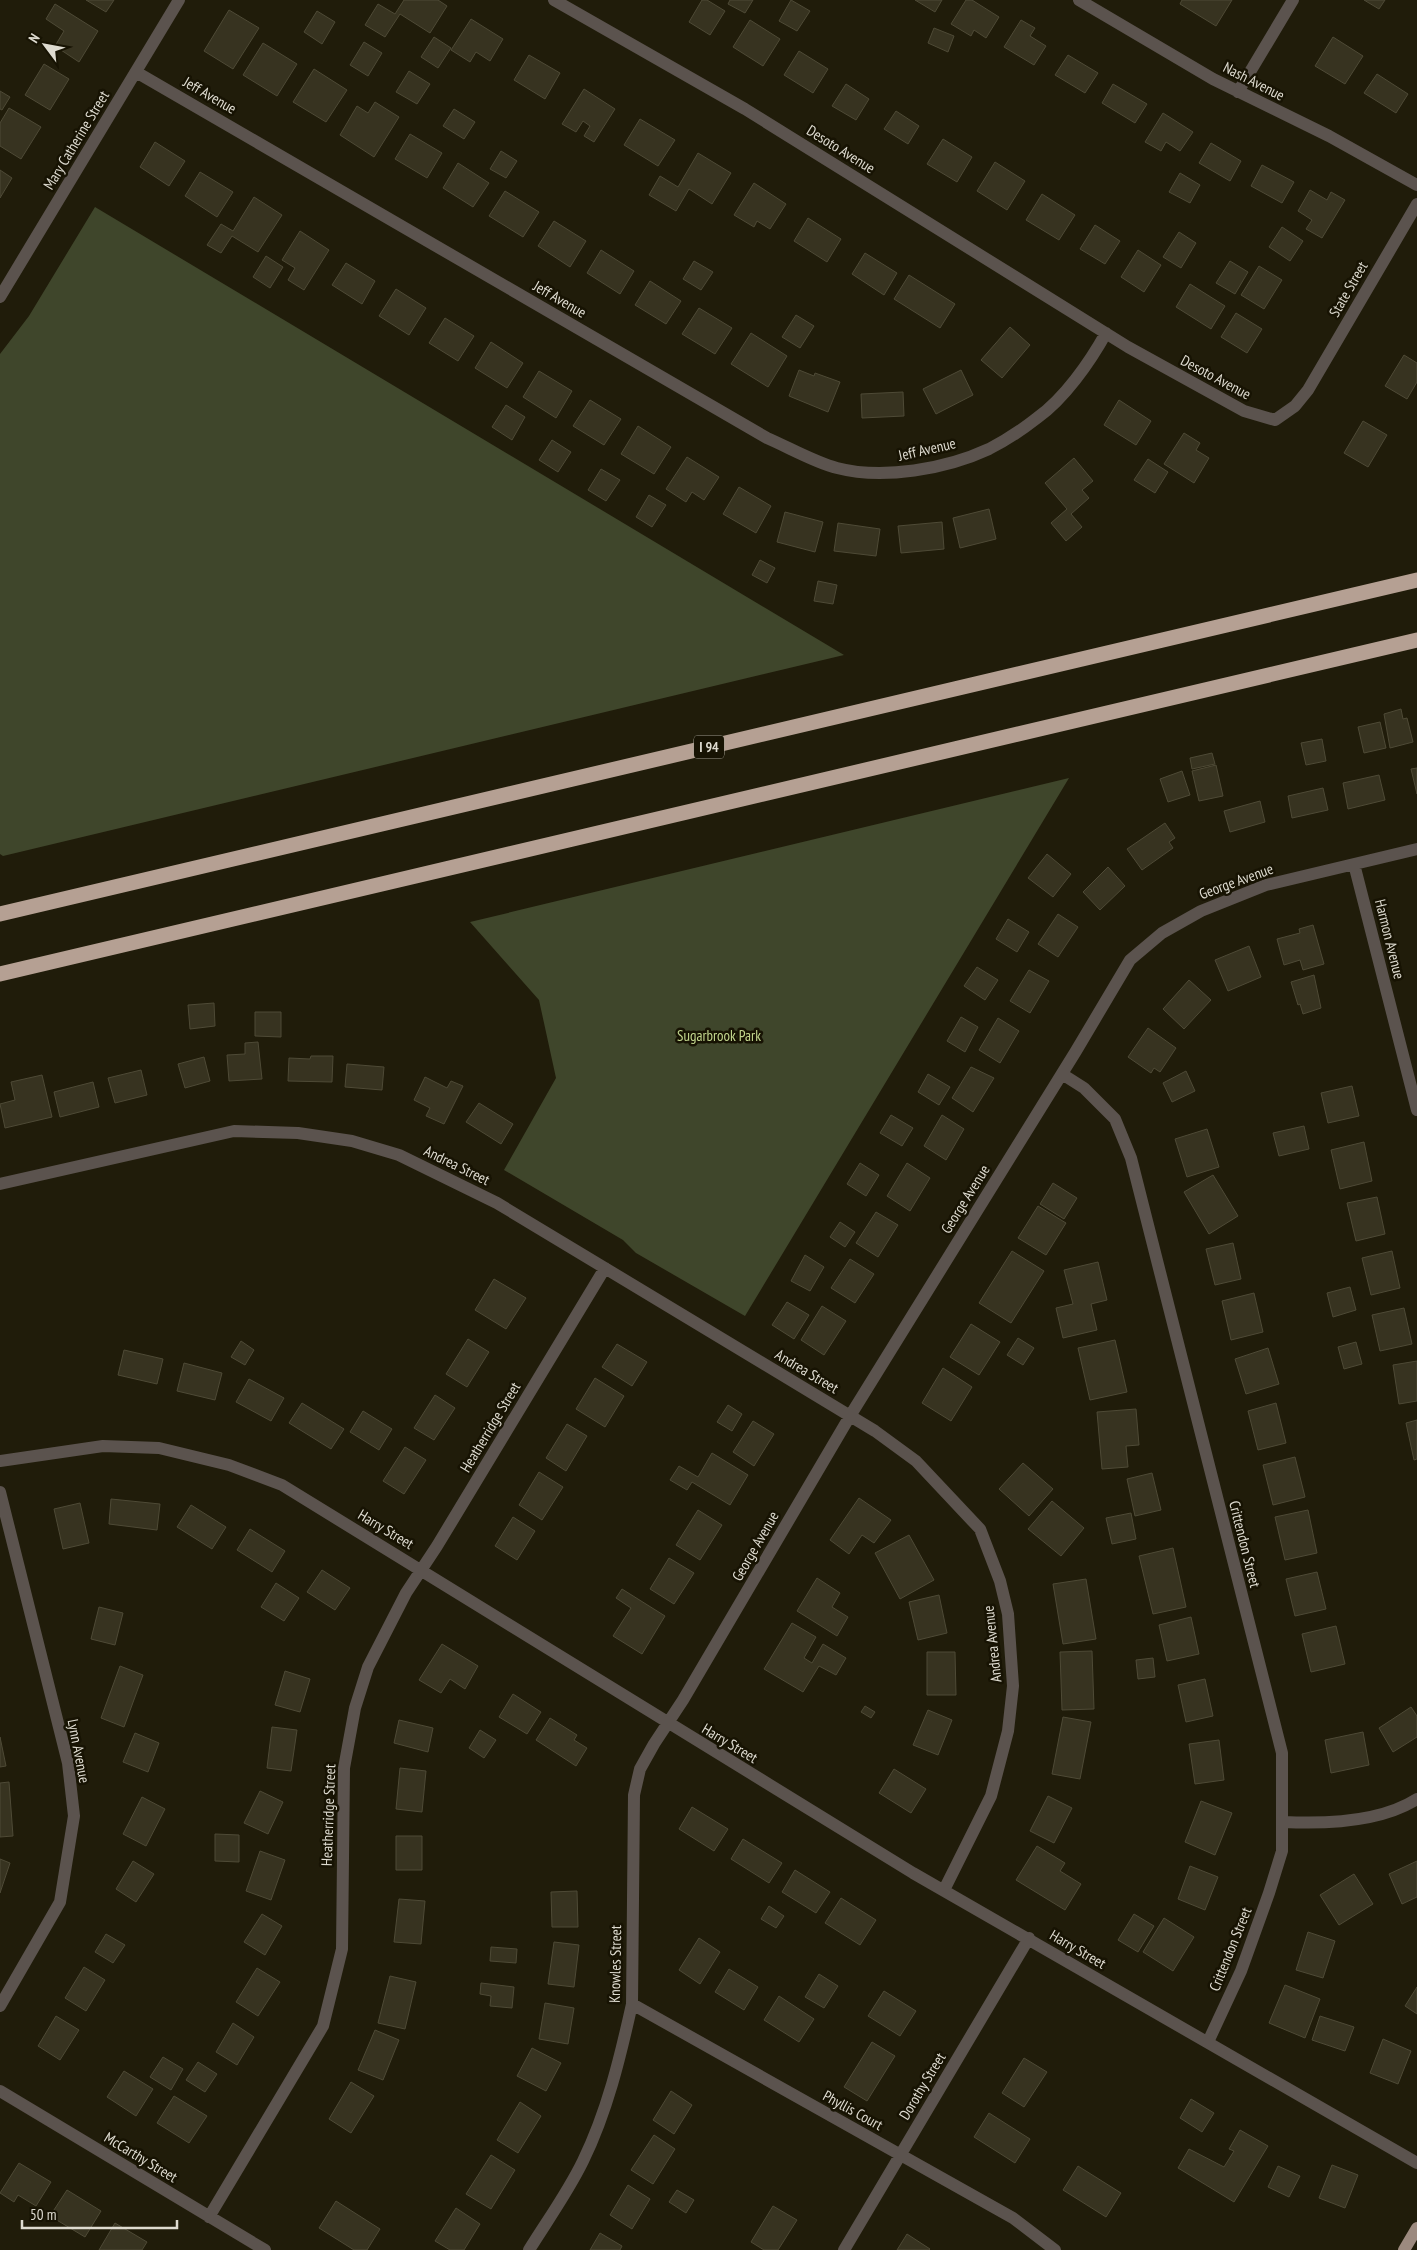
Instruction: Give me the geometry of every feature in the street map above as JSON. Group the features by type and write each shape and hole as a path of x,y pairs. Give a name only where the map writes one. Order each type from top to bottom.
{"highway":[{"name":"I 94","path":"0,914 1417,580"},
{"path":"0,974 1417,640"}],"main road":[{"path":"1404,2250 1417,2228"}],"street":[{"name":"Mary Catherine Street","path":"0,297 179,0"},
{"name":"Desoto Avenue","path":"554,0 745,109 1106,333 1244,411 1276,420 1295,406 1308,390"},
{"name":"Nash Avenue","path":"1079,0 1238,92 1329,136 1417,185"},
{"path":"1238,92 1293,0"},
{"name":"Jeff Avenue","path":"136,72 767,438 837,468 892,474 936,466 990,449 1039,418 1072,383 1094,355 1106,333"},
{"name":"State Street","path":"1308,390 1417,204"},
{"name":"George Avenue","path":"667,1724 850,1416 1062,1074 1130,960 1162,933 1201,911 1266,885 1417,849"},
{"name":"Harmon Avenue","path":"1354,864 1417,1110"},
{"name":"Crittendon Street","path":"1062,1074 1084,1088 1114,1119 1130,1158 1282,1753 1284,1822 1282,1851 1269,1893 1240,1971 1208,2042"},
{"name":"Andrea Street","path":"0,1184 234,1131 298,1133 352,1141 399,1155 497,1203 850,1416"},
{"name":"Heatherridge Street","path":"209,2217 323,2026 342,1949 344,1768 355,1708 368,1666 406,1594 605,1268"},
{"name":"Andrea Avenue","path":"850,1416 916,1461 980,1529 1000,1581 1008,1614 1013,1686 1008,1731 991,1796 944,1890"},
{"name":"Harry Street","path":"0,1461 103,1446 159,1448 229,1465 282,1485 422,1570 667,1724 944,1890 1417,2162"},
{"name":"Lynn Avenue","path":"0,1492 68,1763 74,1816 60,1902 0,2006"},
{"name":"Knowles Street","path":"529,2250 583,2162 610,2091 632,2004 634,1795 640,1770 667,1724"},
{"path":"1284,1822 1312,1823 1360,1820 1409,1805 1417,1799"},
{"name":"Dorothy Street","path":"844,2250 1028,1938"},
{"name":"Phyllis Court","path":"632,2004 1013,2218 1055,2250"},
{"name":"McCarthy Street","path":"0,2091 265,2250"}],"green space":[{"path":"95,207 844,655 3,856 0,854 0,354 29,316"},
{"name":"Sugarbrook Park","path":"1069,778 745,1316 636,1253 623,1240 504,1170 556,1078 539,1000 470,922"}],"building":[{"path":"86,0 114,0 106,12"},
{"path":"404,0 438,0 447,6 430,33 400,14 385,37 365,25 378,4 395,14"},
{"path":"702,0 707,0 725,11 710,35 689,22"},
{"path":"730,0 753,0 745,13 728,4"},
{"path":"791,0 810,11 797,31 779,21"},
{"path":"915,0 942,0 935,12"},
{"path":"966,0 972,0 999,17 986,38 974,30 971,36 951,24"},
{"path":"1182,0 1232,0 1216,26 1180,4"},
{"path":"1364,0 1385,0 1379,9"},
{"path":"55,4 98,31 79,62 55,46 64,31 46,19"},
{"path":"229,10 259,28 233,69 204,51"},
{"path":"317,11 335,22 322,44 304,32"},
{"path":"471,19 503,39 490,61 476,52 470,62 451,50"},
{"path":"750,20 780,39 763,66 733,47"},
{"path":"1021,20 1035,28 1030,36 1046,46 1034,65 1004,47"},
{"path":"934,28 954,36 948,52 928,43"},
{"path":"434,37 451,48 438,68 421,57"},
{"path":"1333,37 1363,56 1345,84 1315,66"},
{"path":"364,42 382,53 368,76 350,65"},
{"path":"263,43 297,64 277,96 243,75"},
{"path":"799,51 828,69 813,93 784,75"},
{"path":"529,55 560,73 545,99 514,80"},
{"path":"1068,55 1098,73 1085,93 1055,75"},
{"path":"44,64 69,79 50,110 25,95"},
{"path":"314,69 347,90 326,122 293,102"},
{"path":"409,71 430,84 417,104 396,92"},
{"path":"1377,74 1408,94 1396,113 1364,93"},
{"path":"846,84 869,99 856,120 832,106"},
{"path":"1113,84 1147,104 1135,123 1102,103"},
{"path":"584,89 615,109 594,142 584,136 590,126 583,121 576,132 562,124"},
{"path":"0,91 10,97 2,110 0,109"},
{"path":"375,102 399,117 374,157 340,135 357,106 368,113"},
{"path":"9,108 41,127 21,159 0,146 0,123"},
{"path":"454,109 475,122 464,139 443,126"},
{"path":"896,111 919,126 908,144 884,129"},
{"path":"1163,113 1193,132 1180,151 1166,142 1161,151 1145,142"},
{"path":"640,119 675,140 658,166 624,145"},
{"path":"410,134 442,153 427,178 395,159"},
{"path":"943,139 972,157 957,182 927,164"},
{"path":"155,142 185,161 169,186 140,167"},
{"path":"1211,143 1241,161 1230,181 1199,163"},
{"path":"501,151 517,161 506,178 490,169"},
{"path":"698,153 731,173 712,204 689,189 676,211 649,195 660,176 678,187"},
{"path":"995,162 1025,181 1007,210 977,191"},
{"path":"458,163 489,183 473,207 443,188"},
{"path":"1262,165 1294,182 1282,203 1251,186"},
{"path":"0,170 12,178 0,198"},
{"path":"200,172 233,192 217,217 185,196"},
{"path":"1180,173 1200,185 1190,203 1169,192"},
{"path":"754,183 786,204 770,229 757,221 754,227 734,215"},
{"path":"1310,190 1327,200 1331,192 1345,200 1322,238 1306,229 1312,220 1298,211"},
{"path":"505,191 539,212 523,237 489,216"},
{"path":"1042,194 1075,215 1059,240 1026,220"},
{"path":"254,197 282,215 258,252 232,236 221,253 207,245 221,224 233,231"},
{"path":"808,218 841,239 827,262 794,241"},
{"path":"554,221 586,241 570,267 538,246"},
{"path":"1095,225 1120,241 1105,264 1080,249"},
{"path":"1282,227 1303,241 1290,261 1269,247"},
{"path":"300,231 329,250 304,290 288,280 295,268 282,260"},
{"path":"1179,232 1196,243 1181,268 1163,257"},
{"path":"601,250 634,271 620,294 587,273"},
{"path":"1138,250 1161,265 1144,292 1121,277"},
{"path":"865,253 897,273 884,295 852,274"},
{"path":"266,256 283,267 270,288 253,277"},
{"path":"694,261 713,272 701,290 683,279"},
{"path":"1230,261 1248,272 1235,294 1216,283"},
{"path":"346,263 375,281 362,304 332,285"},
{"path":"1259,266 1282,280 1264,309 1241,295"},
{"path":"909,275 955,304 940,328 894,299"},
{"path":"650,281 681,301 666,324 635,305"},
{"path":"1190,284 1225,306 1211,329 1176,307"},
{"path":"396,289 426,308 409,335 379,316"},
{"path":"699,308 732,328 715,354 682,334"},
{"path":"1236,313 1262,329 1247,353 1221,337"},
{"path":"796,315 814,326 800,348 782,337"},
{"path":"445,318 474,336 458,361 429,343"},
{"path":"1010,327 1030,345 1002,378 981,360"},
{"path":"751,333 787,356 768,387 731,364"},
{"path":"491,342 523,363 507,388 475,368"},
{"path":"1404,355 1417,363 1417,382 1407,399 1385,386"},
{"path":"799,370 814,376 815,373 840,382 828,412 789,396"},
{"path":"961,370 973,395 936,414 923,389"},
{"path":"539,371 572,391 556,418 523,397"},
{"path":"903,392 904,416 862,418 861,394"},
{"path":"590,400 621,419 604,445 573,426"},
{"path":"1119,400 1151,421 1136,445 1104,425"},
{"path":"506,405 525,417 512,440 492,427"},
{"path":"1363,421 1387,435 1368,467 1344,453"},
{"path":"638,426 671,447 654,474 621,454"},
{"path":"1184,433 1200,443 1196,450 1209,458 1194,483 1164,464"},
{"path":"552,440 571,452 558,472 539,460"},
{"path":"687,457 719,477 704,500 692,492 686,502 666,489"},
{"path":"1074,458 1093,481 1082,490 1089,498 1071,514 1082,527 1066,541 1051,523 1067,509 1045,483"},
{"path":"1148,459 1168,472 1155,493 1134,480"},
{"path":"601,469 620,480 606,501 588,490"},
{"path":"739,487 771,506 756,533 723,514"},
{"path":"649,495 666,505 652,527 636,517"},
{"path":"989,509 996,539 960,548 953,518"},
{"path":"785,512 823,522 815,552 777,542"},
{"path":"942,522 944,549 901,553 898,526"},
{"path":"838,523 880,529 876,556 834,551"},
{"path":"760,560 775,568 767,583 752,575"},
{"path":"818,581 837,585 833,604 814,601"},
{"path":"1401,709 1403,719 1407,718 1413,742 1390,748 1384,714"},
{"path":"1380,722 1386,748 1364,753 1358,727"},
{"path":"1322,739 1326,761 1306,765 1301,743"},
{"path":"1212,753 1215,764 1192,769 1190,758"},
{"path":"1216,765 1223,796 1199,801 1192,771"},
{"path":"1417,768 1417,794 1411,769"},
{"path":"1182,771 1190,795 1168,802 1160,779"},
{"path":"1379,775 1385,800 1348,809 1343,783"},
{"path":"1323,788 1328,810 1292,818 1288,796"},
{"path":"1260,801 1265,822 1230,832 1224,811"},
{"path":"1165,823 1175,838 1169,842 1173,848 1142,870 1127,849"},
{"path":"1047,854 1071,874 1053,897 1028,878"},
{"path":"1108,867 1125,886 1100,910 1083,892"},
{"path":"1058,914 1078,927 1058,957 1038,944"},
{"path":"1008,919 1029,932 1017,952 996,939"},
{"path":"1313,925 1324,964 1303,970 1300,960 1284,965 1277,939 1300,933 1299,929"},
{"path":"1249,946 1261,977 1228,991 1215,960"},
{"path":"977,967 998,980 985,1000 964,986"},
{"path":"1029,970 1049,981 1030,1013 1010,1001"},
{"path":"1314,975 1321,1008 1303,1014 1300,1004 1298,1005 1291,982"},
{"path":"1189,980 1211,1000 1184,1029 1163,1009"},
{"path":"214,1003 215,1026 190,1029 188,1005"},
{"path":"255,1012 281,1012 281,1037 255,1036"},
{"path":"961,1017 978,1027 965,1052 947,1041"},
{"path":"998,1018 1019,1031 1000,1063 979,1050"},
{"path":"1148,1028 1176,1048 1160,1072 1154,1068 1151,1073 1128,1057"},
{"path":"258,1042 262,1079 229,1081 227,1055 245,1054 245,1043"},
{"path":"311,1056 333,1056 332,1082 288,1081 289,1058 310,1059"},
{"path":"204,1057 210,1081 185,1088 178,1064"},
{"path":"347,1064 384,1067 382,1090 345,1087"},
{"path":"971,1067 994,1078 973,1112 952,1098"},
{"path":"141,1070 147,1095 115,1103 108,1078"},
{"path":"1186,1071 1195,1091 1172,1102 1163,1083"},
{"path":"928,1074 950,1087 939,1105 918,1092"},
{"path":"42,1075 52,1117 5,1128 0,1104 15,1100 11,1082"},
{"path":"425,1077 447,1088 451,1081 463,1086 444,1124 426,1116 430,1108 414,1100"},
{"path":"93,1082 99,1107 60,1117 54,1092"},
{"path":"1352,1086 1359,1116 1328,1123 1321,1093"},
{"path":"479,1103 513,1124 501,1144 466,1122"},
{"path":"891,1115 913,1128 902,1146 880,1133"},
{"path":"942,1115 964,1129 946,1160 924,1146"},
{"path":"1304,1126 1309,1149 1279,1156 1273,1133"},
{"path":"1207,1129 1219,1167 1187,1177 1175,1139"},
{"path":"1364,1142 1372,1181 1340,1189 1331,1150"},
{"path":"860,1163 879,1175 866,1196 847,1184"},
{"path":"907,1163 930,1178 910,1211 887,1196"},
{"path":"1213,1175 1238,1216 1209,1234 1184,1192"},
{"path":"1053,1183 1077,1198 1064,1219 1040,1204"},
{"path":"1377,1197 1385,1234 1356,1241 1347,1203"},
{"path":"1038,1206 1066,1223 1046,1255 1018,1238"},
{"path":"876,1212 898,1225 878,1257 856,1243"},
{"path":"840,1222 855,1232 845,1247 830,1237"},
{"path":"1233,1243 1241,1279 1215,1285 1206,1249"},
{"path":"1012,1251 1044,1271 1011,1323 979,1303"},
{"path":"1392,1251 1400,1288 1371,1295 1362,1258"},
{"path":"805,1255 824,1267 810,1291 791,1281"},
{"path":"850,1259 874,1274 855,1303 831,1288"},
{"path":"1098,1262 1107,1300 1091,1304 1097,1330 1063,1338 1056,1308 1073,1304 1064,1270"},
{"path":"494,1279 526,1298 506,1329 475,1310"},
{"path":"1350,1287 1356,1310 1333,1317 1327,1293"},
{"path":"1254,1293 1263,1332 1231,1340 1222,1301"},
{"path":"787,1302 809,1315 794,1339 772,1325"},
{"path":"822,1306 846,1321 824,1355 801,1340"},
{"path":"1404,1308 1412,1344 1380,1351 1372,1315"},
{"path":"971,1324 1000,1342 979,1375 950,1357"},
{"path":"1018,1338 1034,1348 1023,1365 1007,1355"},
{"path":"468,1339 489,1352 467,1387 446,1374"},
{"path":"1115,1340 1127,1392 1090,1400 1078,1348"},
{"path":"241,1341 254,1350 245,1365 231,1357"},
{"path":"1356,1342 1362,1364 1344,1369 1338,1347"},
{"path":"617,1344 647,1362 632,1386 602,1367"},
{"path":"1268,1348 1279,1384 1246,1394 1235,1359"},
{"path":"124,1350 163,1359 157,1384 118,1375"},
{"path":"1417,1361 1417,1401 1399,1404 1393,1365"},
{"path":"184,1363 222,1373 215,1400 177,1391"},
{"path":"943,1368 972,1387 951,1421 922,1403"},
{"path":"595,1378 624,1396 605,1427 576,1409"},
{"path":"249,1379 284,1398 271,1421 236,1402"},
{"path":"435,1395 455,1408 434,1440 414,1428"},
{"path":"302,1403 344,1429 331,1449 289,1423"},
{"path":"1276,1403 1286,1443 1258,1450 1248,1411"},
{"path":"728,1405 742,1414 732,1431 717,1422"},
{"path":"1136,1409 1139,1445 1126,1446 1128,1467 1102,1469 1097,1412"},
{"path":"363,1411 392,1429 379,1450 350,1432"},
{"path":"1417,1420 1417,1459 1414,1460 1406,1423"},
{"path":"753,1421 774,1434 754,1466 733,1452"},
{"path":"567,1424 587,1436 566,1471 546,1458"},
{"path":"405,1447 426,1460 404,1494 383,1481"},
{"path":"712,1453 748,1475 730,1505 692,1482 687,1490 670,1480 679,1466 698,1477"},
{"path":"1295,1457 1305,1497 1273,1505 1263,1465"},
{"path":"1023,1463 1053,1489 1029,1516 999,1489"},
{"path":"539,1472 563,1487 542,1520 519,1505"},
{"path":"1152,1473 1161,1510 1135,1516 1127,1479"},
{"path":"859,1498 891,1520 874,1543 862,1535 849,1554 830,1540"},
{"path":"111,1499 160,1504 157,1530 109,1524"},
{"path":"1052,1501 1084,1528 1061,1556 1028,1529"},
{"path":"80,1503 89,1543 63,1549 54,1509"},
{"path":"191,1505 226,1527 212,1549 177,1527"},
{"path":"698,1510 722,1525 700,1560 676,1545"},
{"path":"1308,1510 1317,1553 1285,1560 1275,1517"},
{"path":"1131,1513 1136,1539 1112,1544 1106,1518"},
{"path":"513,1517 535,1531 517,1560 495,1546"},
{"path":"250,1529 285,1551 272,1572 237,1550"},
{"path":"909,1535 934,1580 900,1599 875,1553"},
{"path":"1173,1548 1186,1607 1153,1614 1139,1556"},
{"path":"669,1558 694,1573 674,1604 650,1589"},
{"path":"322,1570 350,1588 335,1610 307,1592"},
{"path":"1317,1572 1326,1609 1295,1616 1286,1579"},
{"path":"817,1578 840,1593 832,1607 848,1617 837,1636 797,1611"},
{"path":"1086,1579 1096,1639 1063,1644 1053,1584"},
{"path":"276,1583 299,1598 284,1621 261,1607"},
{"path":"622,1589 665,1616 642,1654 613,1636 631,1608 616,1598"},
{"path":"939,1595 947,1633 918,1640 909,1602"},
{"path":"99,1607 123,1613 115,1645 91,1639"},
{"path":"1191,1617 1199,1654 1167,1661 1159,1625"},
{"path":"792,1623 816,1637 804,1658 812,1663 823,1644 846,1658 836,1675 819,1666 803,1692 764,1669"},
{"path":"1336,1626 1345,1664 1311,1672 1302,1634"},
{"path":"442,1644 478,1666 465,1689 450,1679 441,1693 419,1680"},
{"path":"1092,1651 1094,1709 1062,1710 1060,1652"},
{"path":"927,1652 955,1652 956,1695 927,1695"},
{"path":"1153,1658 1155,1677 1138,1679 1136,1660"},
{"path":"120,1666 143,1675 124,1727 101,1718"},
{"path":"285,1671 310,1679 300,1712 275,1705"},
{"path":"1205,1679 1213,1716 1186,1722 1178,1685"},
{"path":"513,1694 541,1712 527,1734 499,1717"},
{"path":"865,1706 875,1712 871,1718 861,1712"},
{"path":"1411,1707 1417,1716 1417,1737 1393,1752 1379,1728"},
{"path":"928,1710 952,1720 938,1755 913,1745"},
{"path":"1063,1717 1091,1722 1080,1779 1052,1774"},
{"path":"550,1718 577,1735 574,1740 587,1748 576,1766 536,1740"},
{"path":"399,1720 433,1728 428,1752 394,1743"},
{"path":"272,1727 297,1730 291,1771 267,1768"},
{"path":"480,1730 496,1740 484,1758 469,1748"},
{"path":"1363,1732 1369,1765 1331,1773 1325,1740"},
{"path":"135,1733 159,1743 148,1772 123,1762"},
{"path":"0,1737 6,1766 0,1767"},
{"path":"1219,1740 1224,1780 1195,1784 1189,1744"},
{"path":"400,1768 426,1771 422,1812 396,1809"},
{"path":"894,1769 926,1789 911,1813 879,1793"},
{"path":"9,1782 13,1836 0,1837 0,1783"},
{"path":"260,1791 283,1802 268,1834 244,1823"},
{"path":"1048,1796 1072,1808 1054,1843 1030,1831"},
{"path":"142,1797 165,1809 146,1846 123,1834"},
{"path":"1201,1801 1232,1813 1215,1855 1185,1842"},
{"path":"692,1807 728,1829 714,1851 679,1829"},
{"path":"215,1834 239,1835 239,1862 215,1861"},
{"path":"396,1836 422,1836 422,1870 396,1870"},
{"path":"743,1839 782,1863 769,1883 731,1859"},
{"path":"1037,1846 1065,1863 1060,1871 1081,1884 1065,1910 1016,1880"},
{"path":"260,1851 285,1860 271,1900 246,1891"},
{"path":"0,1859 10,1863 0,1893"},
{"path":"133,1861 154,1874 136,1902 116,1889"},
{"path":"1417,1861 1417,1897 1402,1904 1389,1874"},
{"path":"1190,1866 1218,1877 1205,1910 1178,1899"},
{"path":"795,1870 830,1892 816,1913 782,1892"},
{"path":"1354,1874 1373,1904 1339,1925 1320,1895"},
{"path":"577,1891 578,1927 552,1927 551,1892"},
{"path":"841,1898 876,1920 860,1945 825,1923"},
{"path":"399,1899 425,1901 421,1944 394,1942"},
{"path":"769,1906 784,1916 776,1928 761,1919"},
{"path":"262,1914 282,1926 265,1955 244,1942"},
{"path":"1134,1914 1154,1926 1138,1952 1118,1940"},
{"path":"1164,1918 1194,1937 1173,1971 1143,1952"},
{"path":"1308,1932 1335,1941 1323,1978 1296,1970"},
{"path":"106,1934 125,1945 113,1963 95,1952"},
{"path":"699,1938 720,1952 700,1984 679,1970"},
{"path":"554,1942 579,1945 574,1987 548,1984"},
{"path":"491,1947 517,1949 516,1963 490,1961"},
{"path":"84,1967 105,1980 86,2011 65,1998"},
{"path":"257,1968 280,1982 258,2016 236,2002"},
{"path":"729,1969 758,1987 744,2010 715,1992"},
{"path":"819,1974 838,1986 824,2008 805,1997"},
{"path":"390,1976 416,1982 405,2029 378,2023"},
{"path":"481,1983 514,1987 512,2008 490,2006 491,1996 480,1994"},
{"path":"1285,1985 1320,1999 1305,2038 1269,2023"},
{"path":"1417,1987 1417,2014 1405,2006"},
{"path":"884,1991 916,2011 900,2036 868,2016"},
{"path":"779,1996 814,2019 799,2042 764,2020"},
{"path":"545,2003 574,2008 568,2044 539,2039"},
{"path":"56,2016 79,2030 60,2060 38,2046"},
{"path":"1320,2016 1354,2027 1345,2051 1312,2040"},
{"path":"233,2023 254,2037 237,2065 216,2052"},
{"path":"375,2030 399,2040 383,2080 358,2070"},
{"path":"1383,2039 1411,2051 1398,2084 1370,2073"},
{"path":"872,2042 895,2056 867,2101 844,2087"},
{"path":"532,2048 561,2063 546,2091 517,2076"},
{"path":"163,2057 183,2069 171,2090 150,2077"},
{"path":"1024,2058 1047,2072 1024,2107 1002,2093"},
{"path":"198,2062 217,2074 205,2092 186,2080"},
{"path":"124,2071 153,2089 136,2116 107,2097"},
{"path":"351,2082 374,2096 351,2133 329,2119"},
{"path":"671,2091 692,2105 674,2134 653,2120"},
{"path":"174,2096 207,2116 189,2143 157,2123"},
{"path":"1191,2099 1214,2113 1202,2132 1180,2118"},
{"path":"520,2102 541,2116 518,2153 497,2140"},
{"path":"989,2113 1030,2139 1015,2163 974,2137"},
{"path":"1240,2130 1268,2146 1234,2202 1178,2168 1189,2149 1224,2167 1234,2151 1229,2149"},
{"path":"654,2135 675,2149 653,2184 631,2170"},
{"path":"491,2155 515,2170 491,2209 466,2194"},
{"path":"19,2163 51,2182 36,2206 18,2195 14,2202 0,2193"},
{"path":"1332,2165 1358,2175 1345,2208 1319,2198"},
{"path":"1078,2166 1121,2193 1106,2217 1063,2190"},
{"path":"1278,2166 1300,2176 1289,2197 1268,2187"},
{"path":"628,2185 650,2199 632,2229 610,2215"},
{"path":"67,2190 101,2211 85,2237 50,2216"},
{"path":"677,2190 694,2200 686,2213 669,2202"},
{"path":"336,2201 380,2229 367,2250 354,2250 319,2228"},
{"path":"773,2206 797,2220 778,2250 764,2250 751,2242"},
{"path":"456,2208 480,2224 464,2250 450,2250 435,2241"},
{"path":"115,2223 147,2242 142,2250 99,2250"},
{"path":"600,2233 622,2246 620,2250 590,2250"},
{"path":"907,2234 930,2249 897,2250"}]}
